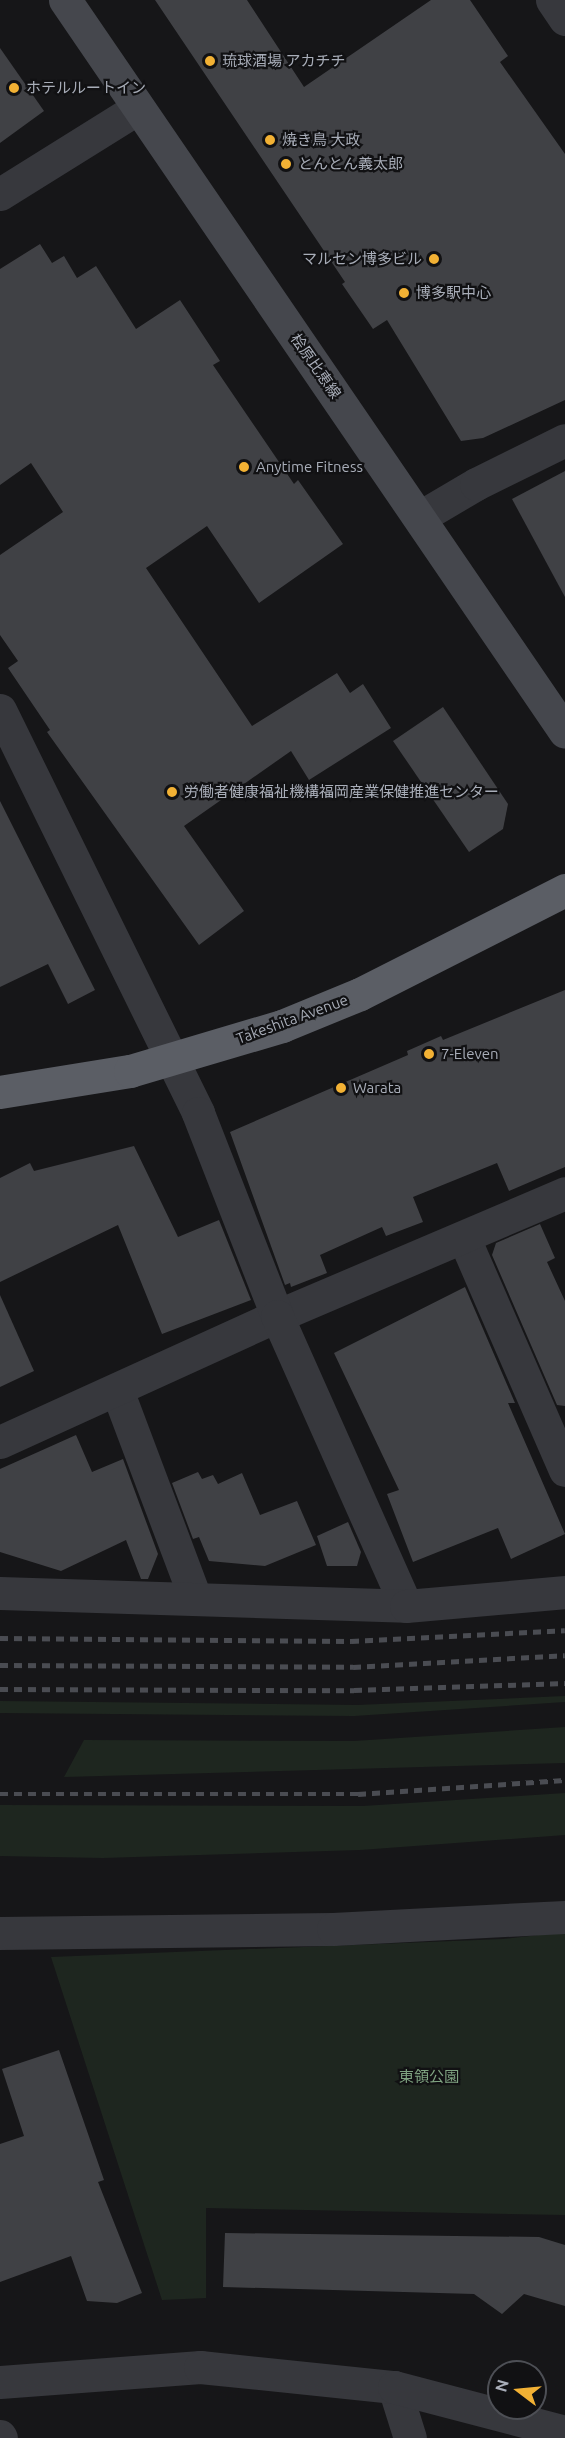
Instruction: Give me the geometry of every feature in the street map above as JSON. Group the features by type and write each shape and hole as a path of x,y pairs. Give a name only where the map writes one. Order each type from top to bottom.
{"highway":[{"name":"Takeshita Avenue","path":"0,1092 130,1071 282,1026 360,994 565,890"}],"main road":[{"name":"桧原比恵線","path":"72,2 138,108 565,732"}],"street":[{"path":"552,0 565,18"},
{"path":"0,194 138,108"},
{"path":"420,518 476,484 565,440"},
{"path":"0,710 202,1124 277,1316 406,1606"},
{"path":"0,1442 277,1316 565,1193"},
{"path":"464,1238 565,1470"},
{"path":"117,1390 195,1598"},
{"path":"0,1593 406,1606 565,1592"},
{"path":"0,1933 333,1929 565,1917"},
{"path":"0,2382 200,2367 394,2387 565,2432"},
{"path":"394,2387 410,2438"}],"green space":[{"path":"565,1696 565,1702 354,1716 0,1713 0,1701 357,1705"},
{"path":"565,1727 565,1763 64,1777 84,1740 354,1741"},
{"path":"565,1793 565,1835 360,1850 103,1858 0,1856 0,1805 363,1806"},
{"name":"東領公園","path":"565,1932 565,2215 206,2208 206,2298 162,2300 51,1957 503,1939"}],"building":[{"path":"155,0 247,0 304,87 431,0 470,0 508,56 500,62 565,154 565,400 483,438 461,441 387,320 373,329 342,284 345,282"},
{"name":"ホテルルートイン","path":"0,48 44,111 0,143"},
{"path":"40,244 52,263 64,256 77,278 96,266 136,329 180,300 220,361 213,365 294,484 298,480 343,544 259,603 207,526 146,568 252,726 337,673 350,693 363,684 391,728 309,780 291,751 184,826 244,911 199,945 47,732 50,730 8,668 18,661 0,635 0,555 63,512 31,463 0,485 0,269"},
{"path":"565,471 565,597 512,499"},
{"path":"443,707 508,804 503,829 469,852 393,741"},
{"path":"0,801 95,990 68,1004 48,964 0,987"},
{"path":"565,990 565,1167 509,1191 497,1163 413,1197 423,1222 386,1236 382,1227 320,1255 327,1273 291,1287 290,1283 285,1285 230,1132 408,1055 407,1051 441,1036 443,1040"},
{"path":"134,1146 178,1237 219,1220 251,1300 162,1334 118,1225 0,1282 0,1178 30,1163 34,1171"},
{"path":"540,1224 555,1258 547,1262 565,1301 565,1406 557,1405 492,1255 496,1243"},
{"path":"465,1287 515,1403 508,1403 565,1534 511,1559 498,1528 413,1562 387,1494 399,1490 334,1353"},
{"path":"0,1295 34,1371 0,1387"},
{"path":"76,1435 92,1472 123,1459 158,1554 148,1579 141,1579 126,1540 61,1571 0,1552 0,1469"},
{"path":"198,1472 202,1479 213,1475 218,1484 242,1473 260,1515 297,1501 316,1545 265,1566 209,1561 199,1537 193,1539 172,1483"},
{"path":"348,1522 361,1552 357,1566 327,1566 317,1536"},
{"path":"59,2050 104,2180 98,2182 142,2293 117,2303 87,2301 71,2256 0,2282 0,2144 24,2136 2,2069"},
{"path":"225,2233 539,2237 565,2245 565,2306 524,2294 502,2314 474,2294 223,2287"}],"railway":[{"path":"0,1638 351,1641 565,1630"},
{"path":"0,1665 353,1667 565,1655"},
{"path":"0,1689 354,1690 565,1683"},
{"path":"0,1794 358,1794 565,1780"}],"place":[{"name":"琉球酒場 アカチチ","path":"210,61"},
{"name":"ホテルルートイン","path":"14,88"},
{"name":"焼き鳥 大政","path":"270,140"},
{"name":"とんとん義太郎","path":"286,164"},
{"name":"マルセン博多ビル","path":"434,259"},
{"name":"博多駅中心","path":"404,293"},
{"name":"Anytime Fitness","path":"244,467"},
{"name":"労働者健康福祉機構福岡産業保健推進センター","path":"172,792"},
{"name":"7-Eleven","path":"429,1054"},
{"name":"Warata","path":"341,1088"}]}
